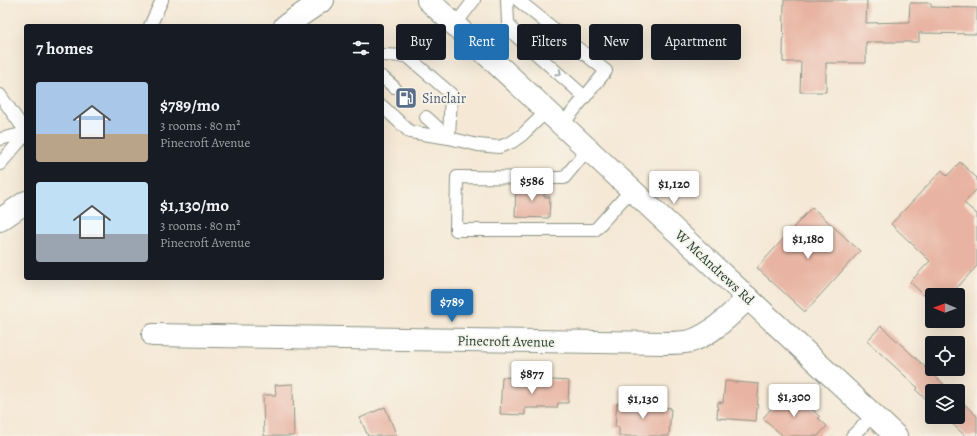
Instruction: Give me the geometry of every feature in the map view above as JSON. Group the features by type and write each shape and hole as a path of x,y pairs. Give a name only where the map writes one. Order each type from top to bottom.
{"main road":[{"path":"279,24 301,0"},
{"path":"288,24 323,0"},
{"name":"W McAndrews Rd","path":"428,0 454,24"},
{"name":"W McAndrews Rd","path":"493,60 896,436"},
{"path":"0,220 24,203"},
{"name":"Pinecroft Avenue","path":"153,335 669,343 689,341 706,334 748,298"}],"lane":[{"path":"151,24 162,0"},
{"path":"456,24 474,0"},
{"path":"507,0 508,23 516,36 585,96"},
{"path":"384,108 410,132 449,138 478,145 499,147 512,142 522,135 555,118 585,96 606,71 518,0"},
{"path":"384,55 407,56 451,94 449,138"},
{"path":"384,78 394,86"},
{"path":"0,95 24,130"},
{"path":"426,118 449,138"},
{"path":"0,139 24,133"},
{"path":"0,164 24,135"},
{"path":"588,149 564,178 457,177 456,230 595,230 632,189"},
{"path":"852,436 874,415"}],"building":[{"path":"784,0 867,0 866,23 909,22 910,3 931,3 931,7 977,8 977,34 919,33 919,42 866,42 866,63 826,63 826,92 800,92 801,62 783,62"},
{"path":"960,162 977,178 977,189 964,203 977,214 977,266 957,288 925,288 924,295 910,282 930,261 891,224 942,170 947,176"},
{"path":"516,185 544,185 544,197 550,197 549,218 515,217"},
{"path":"812,207 860,251 805,312 757,268"},
{"path":"881,326 925,367 925,376 935,376 943,384 925,384 925,398 916,390 918,388 867,341"},
{"path":"502,377 569,381 568,403 558,403 557,408 525,408 525,415 500,414"},
{"path":"725,381 759,384 756,421 717,418 718,402 723,403"},
{"path":"293,384 294,436 264,436 263,395 276,395 275,385"},
{"path":"788,390 796,398 798,396 820,417 818,418 827,426 818,436 783,436 763,418"},
{"path":"617,403 671,408 669,436 619,436 619,427 615,427"},
{"path":"965,405 977,416 977,436 965,436 952,424 965,424"},
{"path":"385,407 397,436 368,436 360,418"}],"place":[{"name":"Sinclair","path":"406,98"}]}
